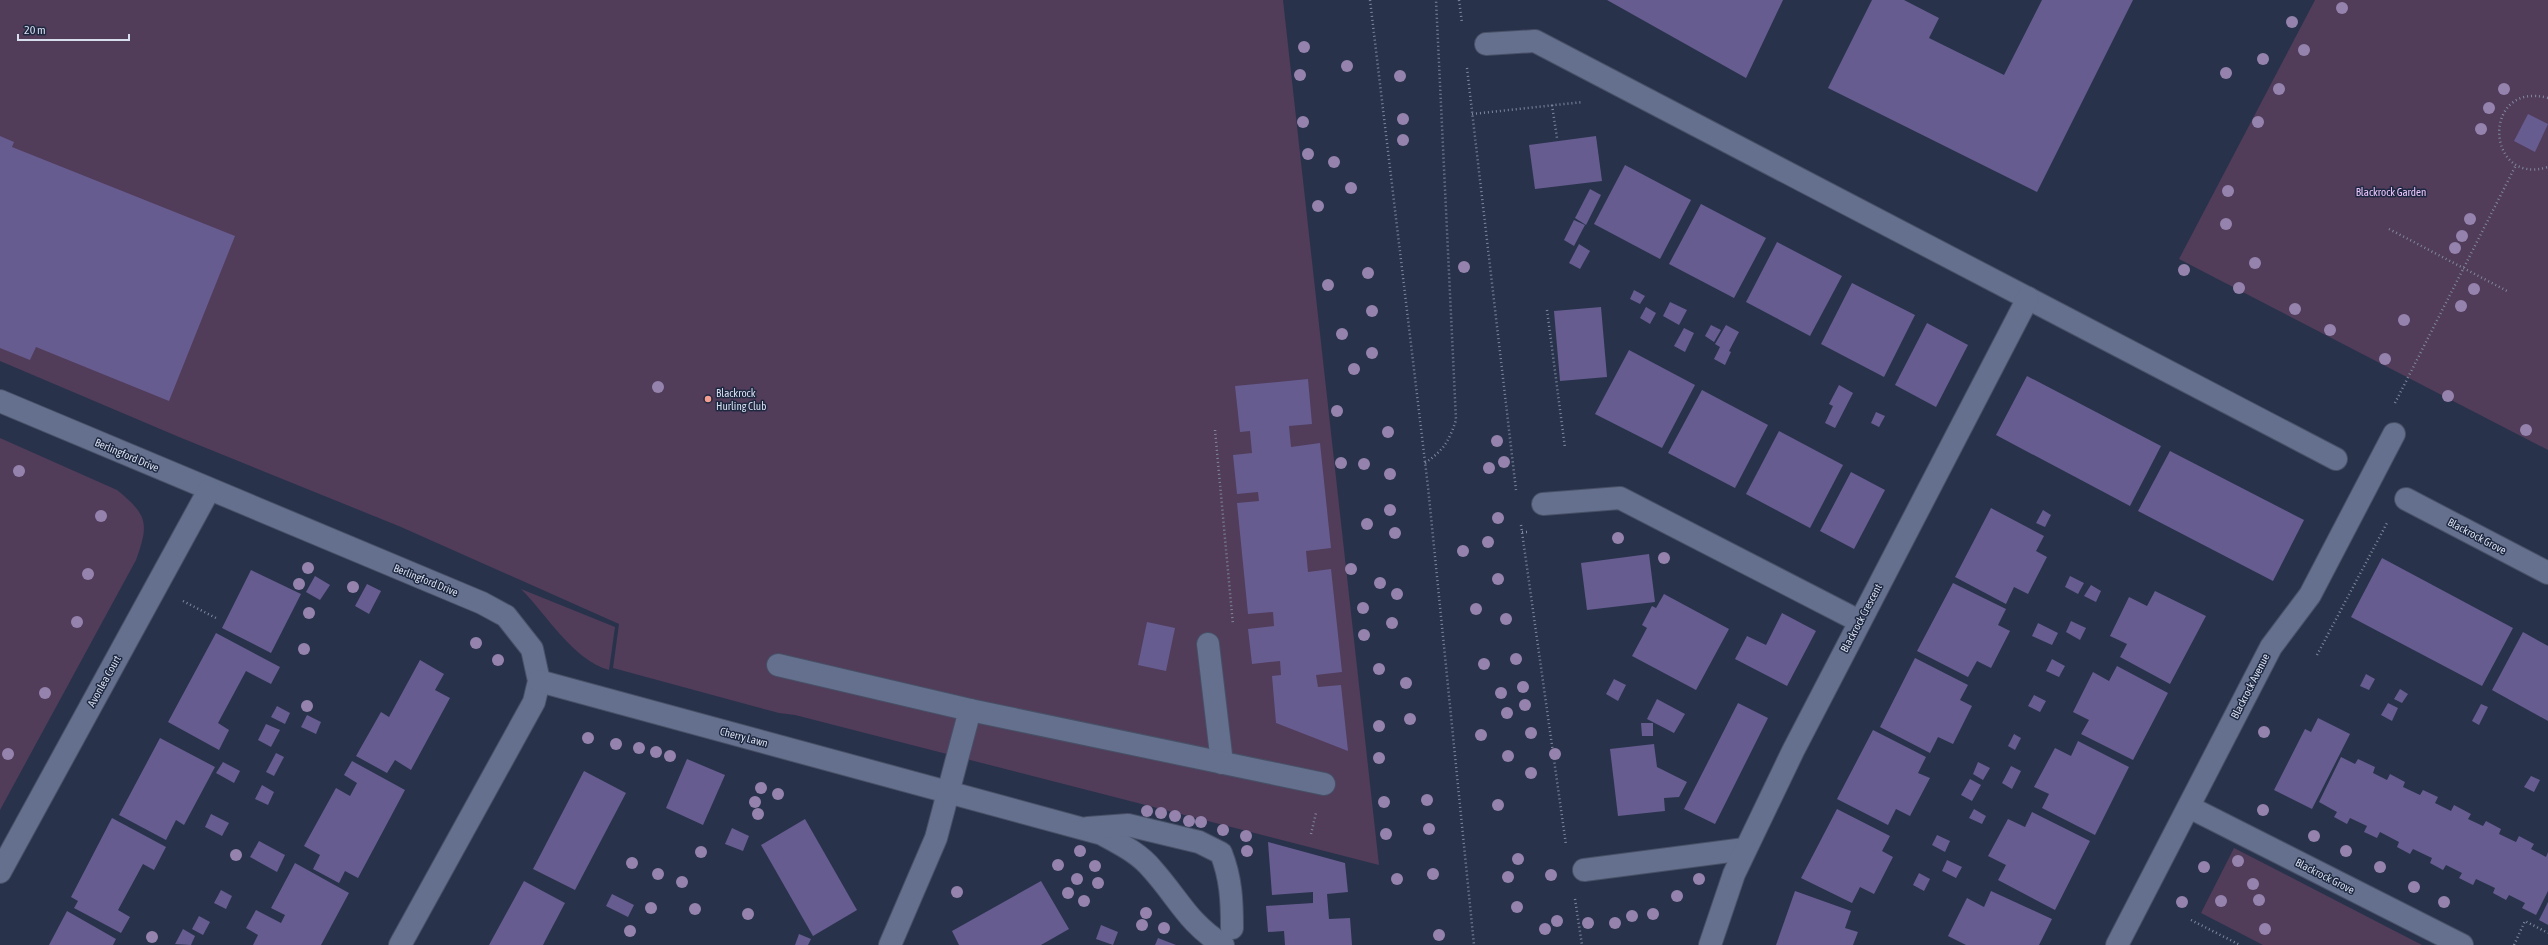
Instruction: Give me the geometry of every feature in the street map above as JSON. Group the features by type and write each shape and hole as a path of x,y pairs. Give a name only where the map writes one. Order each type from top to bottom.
{"street":[{"path":"1486,44 1535,41 2336,459"},
{"name":"Blackrock Crescent","path":"1710,945 1745,849 1859,621 2028,298"},
{"name":"Berlingford Drive","path":"0,401 209,490 482,603 506,616 532,649 539,681 534,702 400,945"},
{"name":"Blackrock Avenue","path":"2117,945 2271,646 2310,595 2394,434"},
{"name":"Avonlea Court","path":"0,872 209,490"},
{"path":"1543,504 1620,498 1859,621"},
{"name":"Blackrock Grove","path":"2406,498 2548,573"},
{"path":"1208,644 1222,763"},
{"path":"778,665 970,710 1324,784"},
{"name":"Cherry Lawn","path":"539,681 1084,828"},
{"path":"890,945 936,838 970,710"},
{"name":"Blackrock Grove","path":"2189,807 2462,945"},
{"path":"1128,825 1199,842 1221,853 1229,873 1232,901 1227,936 1196,926 1152,868 1136,854 1102,834 1084,828 1128,825"},
{"path":"1584,870 1745,849"}],"path":[{"path":"1370,0 1425,463 1474,945"},
{"path":"1425,463 1441,452 1451,436 1456,420 1436,0"},
{"path":"1460,0 1463,30"},
{"path":"1466,61 1516,493"},
{"path":"2548,98 2538,95 2527,96 2508,107 2501,116 2498,138 2502,149 2516,165 2528,169 2548,167"},
{"path":"1472,114 1589,101"},
{"path":"1552,105 1557,138"},
{"path":"2394,434 2395,403 2516,165"},
{"path":"2389,229 2509,292"},
{"path":"1547,310 1565,448"},
{"path":"1215,430 1233,626"},
{"path":"1519,516 1567,853"},
{"path":"2317,655 2388,519"},
{"path":"178,598 216,618"},
{"path":"1311,834 1324,784"},
{"path":"2190,920 2240,945"},
{"path":"2514,945 2525,921 2548,933"}],"green space":[{"name":"Blackrock Hurling Club","path":"0,0 1283,0 1379,865 795,715 779,713 613,668 619,624 401,527 179,437 0,361"},
{"name":"Blackrock Garden","path":"2315,0 2548,0 2548,450 2179,259"},
{"path":"0,438 117,490 135,506 143,521 144,529 136,560 0,810"},
{"path":"521,589 615,627 609,670 596,665 572,647"},
{"path":"2234,848 2422,945 2263,945 2201,913"}],"building":[{"path":"1607,0 1783,0 1746,78"},
{"path":"1872,0 1904,0 1939,18 1929,38 2004,75 2042,0 2133,0 2037,192 1828,88"},
{"path":"2528,114 2548,124 2535,152 2514,141"},
{"path":"0,136 14,142 12,147 235,236 169,401 36,347 30,360 0,348"},
{"path":"1596,136 1602,181 1535,189 1529,145"},
{"path":"1625,165 1691,200 1660,259 1594,224"},
{"path":"1590,189 1601,195 1586,225 1575,218"},
{"path":"1701,204 1766,238 1734,298 1669,264"},
{"path":"1574,220 1585,225 1574,246 1564,240"},
{"path":"1777,242 1842,276 1810,336 1746,302"},
{"path":"1579,244 1590,251 1580,269 1569,263"},
{"path":"1852,283 1915,315 1884,377 1821,344"},
{"path":"1634,290 1645,296 1640,304 1630,299"},
{"path":"1670,302 1687,310 1679,325 1663,316"},
{"path":"1601,307 1607,377 1560,381 1554,311"},
{"path":"1646,307 1656,313 1650,324 1640,318"},
{"path":"1927,323 1968,345 1936,407 1895,385"},
{"path":"1711,325 1721,330 1714,342 1705,336"},
{"path":"1726,325 1739,332 1729,351 1731,352 1725,365 1714,359 1720,347 1715,344"},
{"path":"1684,328 1694,333 1685,352 1674,346"},
{"path":"1629,350 1695,385 1662,448 1595,414"},
{"path":"2027,376 2161,446 2130,506 1996,435"},
{"path":"1308,379 1312,424 1289,426 1291,447 1320,443 1331,548 1306,551 1308,572 1331,569 1342,672 1316,675 1318,687 1341,685 1348,751 1276,723 1272,676 1281,675 1280,661 1252,664 1248,629 1274,626 1273,612 1248,614 1237,503 1259,501 1258,492 1237,494 1233,455 1252,453 1250,431 1240,432 1235,386"},
{"path":"1839,385 1853,393 1835,428 1825,423 1833,406 1829,404"},
{"path":"1702,390 1768,425 1735,488 1668,453"},
{"path":"1876,412 1885,416 1879,427 1871,423"},
{"path":"1779,431 1843,465 1810,528 1746,494"},
{"path":"2170,451 2304,520 2273,581 2138,511"},
{"path":"1851,472 1885,490 1854,549 1820,531"},
{"path":"1991,508 2044,536 2036,551 2047,557 2028,594 2014,587 2006,604 1955,577"},
{"path":"2043,510 2051,515 2045,527 2036,523"},
{"path":"1649,554 1655,602 1587,610 1581,563"},
{"path":"2382,558 2513,628 2482,686 2351,617"},
{"path":"251,570 301,594 271,653 222,628"},
{"path":"315,576 330,585 320,600 306,592"},
{"path":"2070,576 2084,583 2078,594 2065,587"},
{"path":"1953,583 2006,609 1998,625 2010,631 1991,668 1977,661 1968,677 1917,651"},
{"path":"367,584 381,591 369,614 355,606"},
{"path":"2091,585 2101,591 2096,602 2084,596"},
{"path":"2155,591 2206,616 2170,684 2120,657 2127,644 2110,636 2129,597 2147,606"},
{"path":"1664,594 1729,629 1696,690 1632,656 1647,628 1642,625 1652,606 1656,608"},
{"path":"1782,613 1816,631 1787,686 1735,659 1747,636 1766,645"},
{"path":"2071,621 2086,628 2080,640 2066,632"},
{"path":"1147,622 1175,628 1166,671 1138,665"},
{"path":"2038,623 2058,633 2052,645 2032,636"},
{"path":"2523,632 2548,646 2548,721 2492,690"},
{"path":"216,633 280,667 271,684 246,671 218,723 229,730 219,750 168,722"},
{"path":"1915,658 1968,685 1960,700 1972,706 1953,744 1938,737 1930,753 1880,727"},
{"path":"2052,659 2065,666 2059,677 2046,671"},
{"path":"420,660 444,674 435,690 450,698 411,770 395,760 387,773 356,756 381,712 389,717"},
{"path":"2117,666 2168,693 2133,760 2081,734 2089,720 2073,712 2093,672 2109,681"},
{"path":"2366,674 2375,679 2369,690 2360,686"},
{"path":"1614,679 1626,685 1618,701 1606,694"},
{"path":"2400,689 2408,694 2402,703 2394,699"},
{"path":"2034,695 2046,701 2040,712 2028,706"},
{"path":"1657,699 1685,714 1674,733 1647,719"},
{"path":"1738,703 1768,718 1715,824 1684,809"},
{"path":"2388,703 2398,708 2392,721 2381,715"},
{"path":"2481,704 2488,707 2479,725 2472,721"},
{"path":"277,706 290,713 285,724 271,717"},
{"path":"307,715 321,722 316,734 301,727"},
{"path":"2318,718 2350,734 2312,809 2274,790 2305,729 2311,732"},
{"path":"1641,723 1653,723 1653,736 1642,736"},
{"path":"266,724 280,730 271,747 258,740"},
{"path":"1873,730 1926,757 1918,773 1930,778 1910,816 1896,809 1888,825 1837,799"},
{"path":"2014,734 2021,738 2015,750 2008,746"},
{"path":"160,738 215,767 184,825 176,820 166,840 119,815"},
{"path":"2078,741 2129,767 2095,835 2042,808 2049,794 2034,787 2055,748 2071,756"},
{"path":"1654,744 1657,767 1687,782 1679,797 1664,798 1665,811 1618,816 1610,749"},
{"path":"276,753 284,757 274,776 266,772"},
{"path":"2341,757 2355,764 2358,759 2375,767 2373,773 2387,780 2390,774 2405,782 2403,787 2420,795 2423,790 2438,797 2435,803 2451,811 2454,805 2471,814 2468,819 2483,826 2486,821 2501,829 2499,834 2516,842 2519,836 2534,844 2531,849 2546,857 2548,852 2548,891 2536,915 2522,908 2525,903 2509,895 2506,900 2493,893 2495,888 2476,879 2473,885 2459,878 2462,873 2446,865 2443,870 2430,863 2432,858 2413,849 2410,854 2397,847 2399,842 2380,832 2377,838 2364,832 2367,826 2350,818 2347,824 2334,817 2337,812 2319,802"},
{"path":"687,759 725,775 703,825 666,808"},
{"path":"352,761 405,790 358,878 345,871 339,883 313,869 320,855 304,846 336,788 350,796 357,783 344,775"},
{"path":"223,762 240,771 234,783 216,773"},
{"path":"1978,762 1990,768 1983,780 1973,774"},
{"path":"2011,766 2021,771 2012,789 2002,783"},
{"path":"584,771 626,793 575,890 533,869"},
{"path":"2531,776 2540,780 2534,792 2524,787"},
{"path":"1970,779 1981,785 1972,801 1961,795"},
{"path":"262,785 274,792 268,805 255,799"},
{"path":"1837,809 1890,836 1882,851 1893,857 1874,894 1860,887 1852,903 1801,878"},
{"path":"1974,809 1986,816 1982,824 1969,818"},
{"path":"2032,812 2090,841 2055,910 1998,880 2006,865 1988,856 2008,819 2025,827"},
{"path":"211,814 229,823 222,836 205,827"},
{"path":"112,818 166,847 154,870 143,864 118,910 130,917 121,933 74,908 78,901 71,897"},
{"path":"805,819 857,910 813,936 761,845"},
{"path":"732,828 749,836 743,851 725,844"},
{"path":"1937,835 1950,841 1945,852 1932,845"},
{"path":"259,841 285,855 277,872 250,857"},
{"path":"1268,842 1345,863 1348,892 1327,894 1329,919 1350,918 1352,945 1285,945 1284,931 1268,932 1266,906 1313,903 1313,892 1272,895"},
{"path":"1947,860 1962,867 1956,878 1942,871"},
{"path":"295,863 349,893 321,945 253,945 258,935 246,928 256,910 281,923 285,915 271,908"},
{"path":"1919,873 1930,879 1924,891 1913,885"},
{"path":"524,881 565,903 543,945 489,945"},
{"path":"1041,881 1069,929 1041,945 959,945 952,931"},
{"path":"221,890 232,896 226,909 214,903"},
{"path":"1795,891 1851,911 1845,928 1858,932 1853,945 1776,945"},
{"path":"1991,891 2052,919 2039,945 1966,945 1948,936 1967,898 1984,907"},
{"path":"612,894 634,905 628,917 606,906"},
{"path":"2548,902 2548,925 2539,920"},
{"path":"67,911 116,939 113,945 49,945"},
{"path":"199,916 210,922 203,935 192,929"},
{"path":"1101,925 1118,932 1113,945 1096,939"},
{"path":"183,929 195,936 191,945 175,944"},
{"path":"799,934 811,939 808,945 795,945"},
{"path":"1158,938 1176,945 1155,945"}],"place":[{"name":"Blackrock Hurling Club","path":"708,399"}]}
